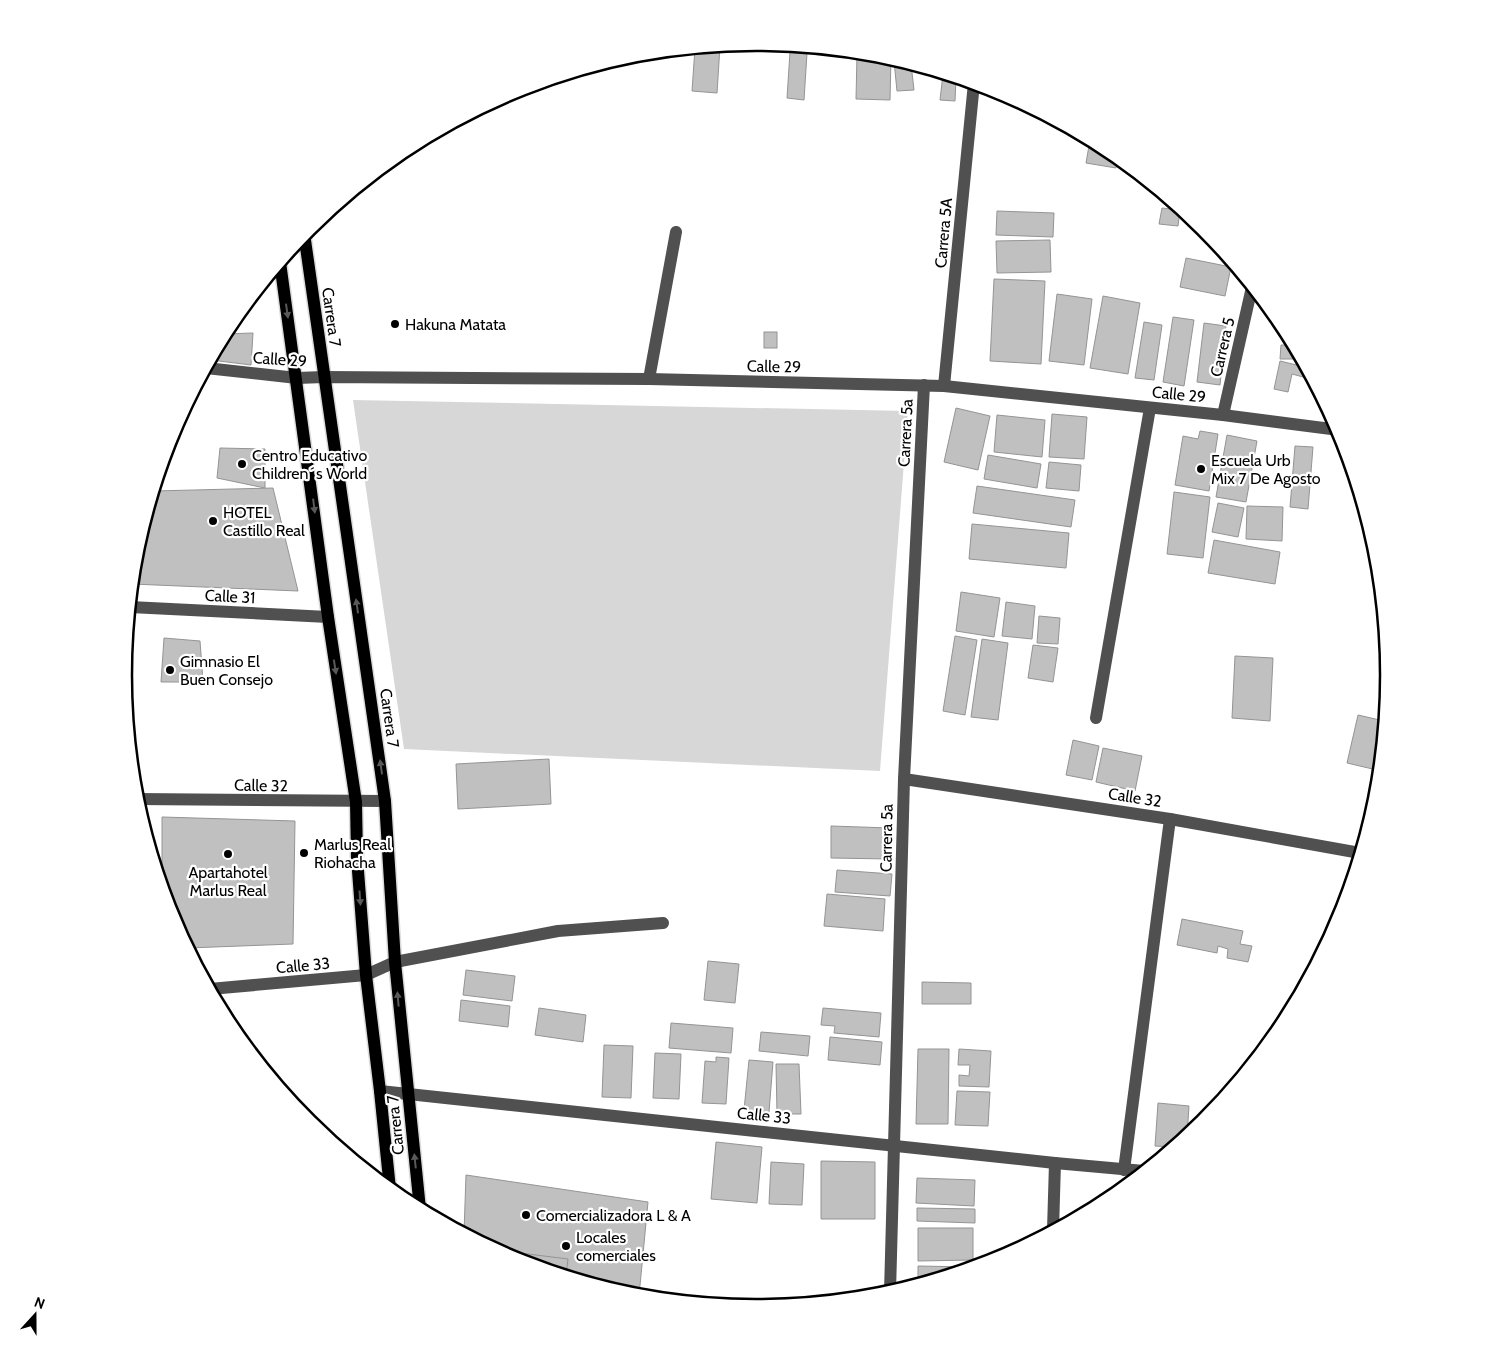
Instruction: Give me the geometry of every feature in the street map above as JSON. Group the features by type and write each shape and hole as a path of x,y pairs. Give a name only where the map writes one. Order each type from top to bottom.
{"main road":[{"name":"Carrera 7","path":"306,244 386,801 395,962 419,1200"},
{"name":"Carrera 7","path":"281,271 328,617 356,802 357,858 366,975 389,1179"}],"street":[{"name":"Carrera 5A","path":"944,386 973,91"},
{"path":"649,379 676,232"},
{"name":"Carrera 5","path":"1223,415 1250,294"},
{"name":"Calle 29","path":"213,369 297,378 649,379 944,386 1223,415 1329,429"},
{"name":"Carrera 5a","path":"890,1284 904,779 924,386"},
{"path":"1096,718 1150,408"},
{"name":"Calle 31","path":"137,607 328,617"},
{"name":"Calle 32","path":"904,779 1170,819 1354,852"},
{"name":"Calle 32","path":"145,799 386,801"},
{"path":"1124,1170 1170,819"},
{"name":"Calle 33","path":"217,988 366,975 395,962 558,931 662,923"},
{"name":"Calle 33","path":"380,1091 1135,1171"},
{"path":"1054,1222 1055,1163"}],"shaded area":[{"path":"353,400 908,411 880,771 404,749"}],"building":[{"path":"720,53 717,93 692,91 695,55"},
{"path":"790,53 807,54 804,100 787,98"},
{"path":"857,60 891,66 890,100 856,99"},
{"path":"895,67 912,72 914,90 897,91"},
{"path":"942,80 956,84 955,101 940,100"},
{"path":"1089,147 1116,166 1116,168 1086,163"},
{"path":"1162,208 1170,209 1179,217 1178,226 1159,224"},
{"path":"997,211 1054,213 1053,237 996,235"},
{"path":"1050,240 1051,272 997,273 996,241"},
{"path":"1186,258 1227,266 1230,270 1225,296 1180,287"},
{"path":"994,279 1045,281 1041,364 990,361"},
{"path":"1057,294 1092,299 1084,365 1049,361"},
{"path":"1103,296 1140,303 1128,374 1090,368"},
{"path":"1173,317 1194,320 1184,386 1163,382"},
{"path":"1144,322 1162,325 1154,380 1135,378"},
{"path":"1204,323 1226,326 1220,385 1197,382"},
{"path":"764,332 777,332 777,348 764,348"},
{"path":"253,333 251,365 217,361 234,334"},
{"path":"1281,345 1285,345 1294,359 1280,359"},
{"path":"1280,361 1297,365 1303,377 1292,374 1288,392 1274,389"},
{"path":"956,408 990,416 978,470 944,462"},
{"path":"1052,414 1087,417 1084,459 1049,457"},
{"path":"997,415 1045,420 1042,457 994,452"},
{"path":"1200,431 1218,434 1209,491 1175,485 1183,436 1198,439"},
{"path":"1227,435 1257,441 1246,502 1216,497"},
{"path":"1295,446 1313,447 1308,509 1290,507"},
{"name":"Centro Educativo Children´s World","path":"220,448 265,449 265,488 217,478"},
{"path":"988,455 1041,464 1037,488 984,479"},
{"path":"1049,462 1081,465 1079,491 1046,488"},
{"path":"977,486 1075,500 1071,527 973,513"},
{"name":"HOTEL Castillo Real","path":"273,488 298,591 139,584 144,553 161,491"},
{"path":"1174,492 1210,497 1203,558 1167,554"},
{"path":"1218,503 1244,508 1238,537 1212,532"},
{"path":"1247,506 1283,507 1282,541 1246,539"},
{"path":"972,524 1069,533 1066,568 969,559"},
{"path":"1214,540 1280,552 1275,584 1208,573"},
{"path":"961,592 1000,598 994,637 956,631"},
{"path":"1006,602 1035,606 1032,639 1002,636"},
{"path":"1039,616 1060,618 1058,644 1037,643"},
{"path":"955,636 977,640 965,715 943,711"},
{"name":"Gimnasio El Buen Consejo","path":"164,638 200,641 203,682 161,682"},
{"path":"982,639 1008,643 998,720 971,717"},
{"path":"1033,645 1058,648 1053,682 1028,678"},
{"path":"1235,656 1273,658 1270,721 1232,718"},
{"path":"1358,715 1378,720 1372,769 1347,763"},
{"path":"1073,740 1099,746 1092,780 1066,775"},
{"path":"1103,748 1142,756 1135,791 1096,782"},
{"path":"549,759 551,804 458,809 456,764"},
{"name":"Apartahotel Marlus Real","path":"162,817 295,821 293,944 195,948 180,914 162,864"},
{"path":"831,826 890,828 889,859 831,858"},
{"path":"837,870 892,874 890,896 835,892"},
{"path":"827,894 885,899 883,931 824,926"},
{"path":"1182,919 1243,931 1240,944 1252,946 1248,962 1227,958 1228,949 1218,946 1217,953 1177,945"},
{"path":"708,961 739,964 735,1003 704,1000"},
{"path":"466,970 515,976 512,1001 463,995"},
{"path":"922,982 971,983 971,1004 922,1004"},
{"path":"461,1000 510,1006 508,1027 459,1021"},
{"path":"539,1008 586,1015 583,1042 535,1035"},
{"path":"823,1008 881,1013 879,1037 834,1033 835,1026 821,1025"},
{"path":"671,1023 733,1028 731,1053 669,1048"},
{"path":"761,1032 810,1036 808,1056 759,1051"},
{"path":"830,1037 882,1042 880,1065 828,1060"},
{"path":"604,1045 633,1046 631,1098 602,1097"},
{"path":"918,1049 949,1049 948,1124 916,1124"},
{"path":"959,1049 991,1051 989,1087 959,1086 959,1075 969,1076 970,1065 958,1065"},
{"path":"655,1053 681,1054 679,1099 653,1098"},
{"path":"716,1057 729,1058 726,1104 702,1103 705,1061 716,1062"},
{"path":"749,1060 773,1062 769,1112 744,1110"},
{"path":"776,1064 799,1064 801,1114 777,1114"},
{"path":"957,1091 990,1092 988,1126 955,1125"},
{"path":"1158,1103 1189,1106 1188,1125 1164,1147 1155,1146"},
{"path":"716,1142 762,1147 757,1203 711,1199"},
{"path":"821,1161 875,1162 875,1219 821,1219"},
{"path":"771,1162 804,1164 802,1205 769,1204"},
{"name":"Locales comerciales","path":"466,1175 648,1202 640,1288 556,1266 517,1251 464,1226"},
{"path":"917,1178 975,1180 974,1206 916,1203"},
{"path":"917,1208 975,1209 975,1223 917,1221"},
{"path":"918,1228 973,1228 973,1259 918,1261"},
{"path":"523,1253 568,1259 567,1269"},
{"path":"918,1266 954,1267 918,1277"}],"place":[{"name":"Hakuna Matata","path":"395,324"},
{"name":"Centro Educativo Children´s World","path":"242,464"},
{"name":"Escuela Urb Mix 7 De Agosto","path":"1201,469"},
{"name":"HOTEL Castillo Real","path":"213,521"},
{"name":"Gimnasio El Buen Consejo","path":"170,670"},
{"name":"Marlus Real Riohacha","path":"304,853"},
{"name":"Apartahotel Marlus Real","path":"228,854"},
{"name":"Comercializadora L & A","path":"526,1215"},
{"name":"Locales comerciales","path":"566,1246"}]}
